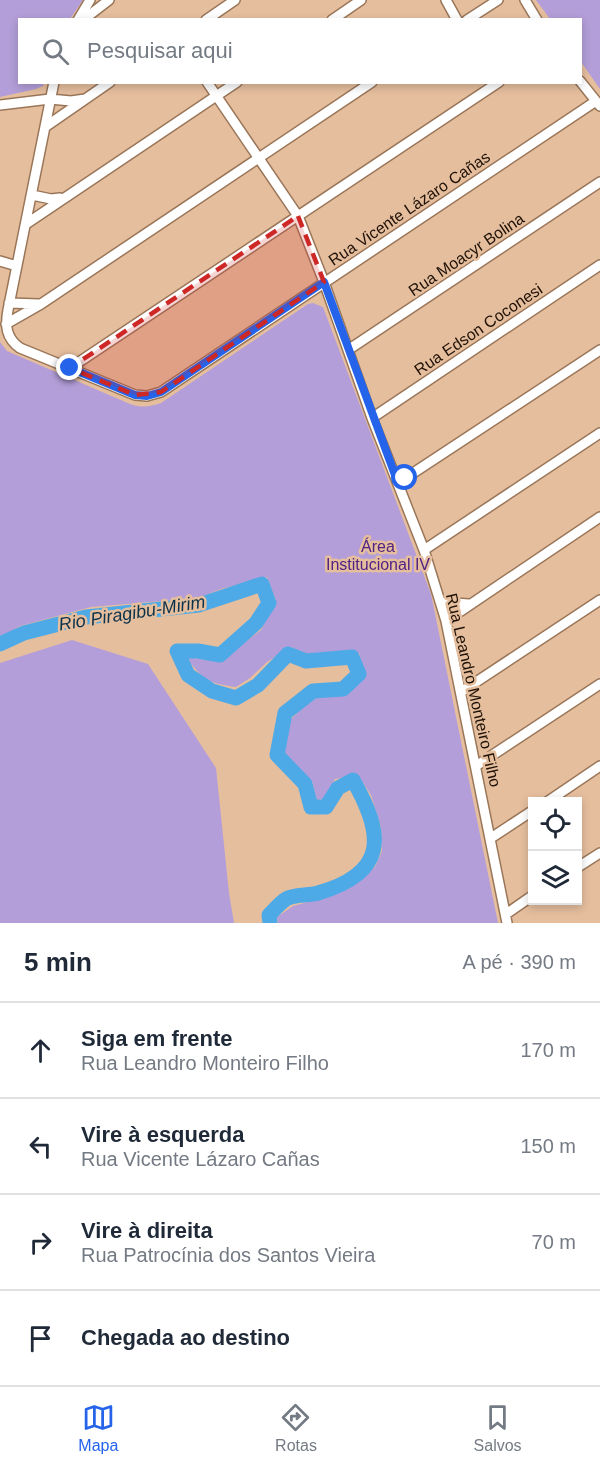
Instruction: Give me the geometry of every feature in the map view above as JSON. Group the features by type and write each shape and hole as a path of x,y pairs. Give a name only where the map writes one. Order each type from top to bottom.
{"street":[{"path":"79,18 88,3 105,0"},
{"path":"86,18 109,0"},
{"path":"209,18 235,0"},
{"path":"335,18 361,0"},
{"path":"446,0 456,18"},
{"path":"470,18 498,0"},
{"path":"525,0 536,18"},
{"path":"54,84 6,324 13,344 70,368 496,84"},
{"path":"45,127 107,84"},
{"name":"Rua Leandro Monteiro Filho","path":"208,84 298,216 372,418 424,550 446,621 506,918"},
{"path":"26,224 234,84"},
{"path":"6,324 41,304 369,84"},
{"path":"582,84 598,104"},
{"path":"0,105 50,99 71,101 85,99"},
{"name":"Rua Vicente Lázaro Cañas","path":"70,368 135,395 147,396 161,392 324,282 598,104"},
{"name":"Rua Moacyr Bolina","path":"348,350 600,182"},
{"path":"32,195 51,199 65,196"},
{"path":"0,261 17,266"},
{"name":"Rua Edson Coconesi","path":"372,418 600,265"},
{"path":"9,303 41,304"},
{"path":"398,483 600,350"},
{"path":"424,550 600,433"},
{"path":"446,621 600,517"},
{"path":"461,692 600,600"},
{"path":"440,602 469,604"},
{"path":"476,766 600,684"},
{"path":"553,797 600,766"},
{"path":"491,838 528,814"},
{"path":"582,864 600,853"},
{"path":"506,918 528,899"}],"highlighted area":[{"path":"298,216 324,282 161,392 135,395 70,368"}],"green space":[{"path":"0,0 83,0 71,18 18,18 18,84 44,84 36,89 0,97"},
{"path":"536,0 600,0 600,89 582,63 582,18 549,18"},
{"name":"Área Institucional IV","path":"313,303 323,307 431,594 498,923 278,923 277,917 293,906 323,898 349,887 375,867 382,851 381,827 371,795 358,775 335,779 325,799 317,800 312,781 283,754 291,719 314,697 347,693 365,677 359,653 307,655 291,647 267,662 236,687 207,679 197,671 187,657 219,662 261,630 276,600 267,577 221,589 198,598 91,607 20,626 0,638 0,342 7,351 130,404 149,406 161,403 308,304"},
{"path":"72,640 148,664 216,768 234,923 0,923 0,663"}],"waterway":[{"name":"Rio Piragibu-Mirim","path":"0,644 24,633 86,617 199,605 262,584 269,603 256,623 220,655 198,651 177,651 188,675 212,691 236,698 258,685 288,654 306,661 352,657 359,674 343,689 313,691 285,713 277,755 305,784 311,807 326,807 338,788 353,780 371,818 374,835 373,850 368,863 357,875 341,885 318,893 286,899 269,915 270,923"}],"route":[{"path":"70,368 135,395 147,396 161,392 324,282 372,418 398,483 405,478"}]}
